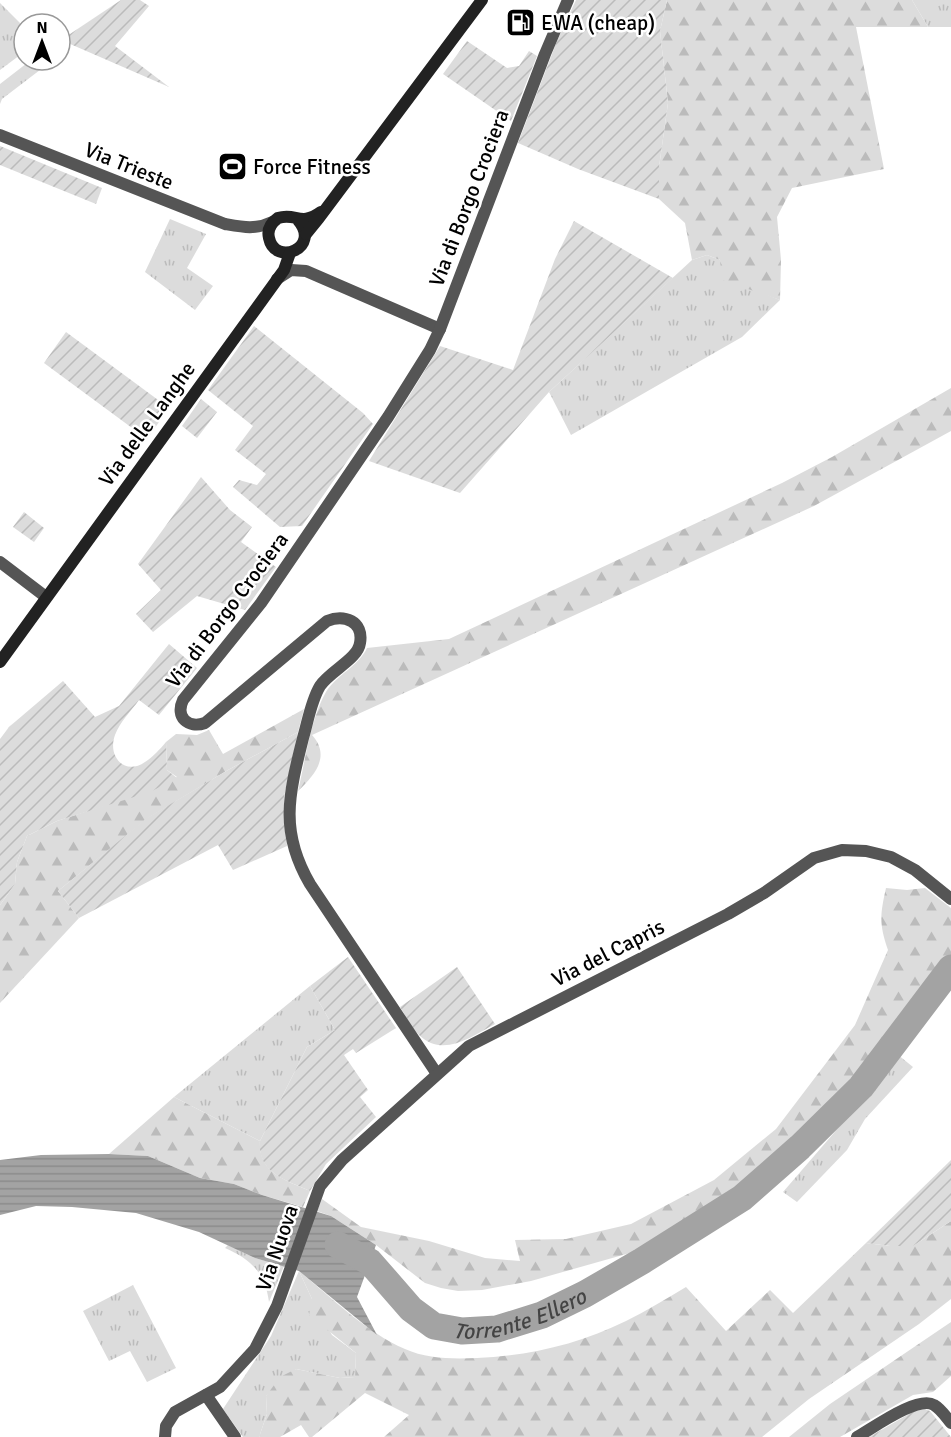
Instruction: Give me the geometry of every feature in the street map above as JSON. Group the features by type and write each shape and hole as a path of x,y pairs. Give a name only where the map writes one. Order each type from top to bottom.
{"main road":[{"name":"Via delle Langhe","path":"0,662 278,277 290,253 299,249 306,234 482,0"},
{"name":"Via delle Langhe","path":"272,222 284,216 291,216 298,220 313,217 329,205"},
{"path":"298,220 306,234"},
{"path":"272,222 269,228 271,245 281,265 278,277"},
{"path":"271,245 281,253 290,253"}],"street":[{"name":"Via di Borgo Crociera","path":"437,1074 310,884 298,863 289,830 289,794 312,704 326,678 358,650 361,637 354,623 341,617 327,621 206,723 193,726 187,723 180,714 180,707 183,700 261,603 430,350 568,0"},
{"name":"Via Trieste","path":"0,135 225,224 245,228 264,226 272,222"},
{"name":"Via Trieste","path":"245,228 271,245"},
{"path":"278,277 291,270 306,271 440,329"},
{"path":"0,562 46,597"},
{"name":"Via del Capris","path":"437,1074 470,1046 728,914 764,893 814,858 832,852 853,850 879,853 907,865 951,899"},
{"name":"Via Nuova","path":"165,1437 166,1426 175,1412 225,1383 255,1349 272,1319 291,1271 312,1203 323,1180 437,1074"},
{"path":"206,1395 235,1437"},
{"path":"857,1437 922,1402 934,1405 951,1423"}],"green space":[{"path":"121,0 140,0 149,6 115,46 169,87 72,45 72,33"},
{"path":"576,0 667,0 660,31 668,103 659,167 659,199 578,169 518,143 557,41"},
{"path":"667,0 912,0 928,27 856,27 884,169 792,188 777,217 781,260 780,300 722,280 720,260 707,255 692,260 685,223 659,199 659,167 668,103 660,31"},
{"path":"912,0 951,0 951,27 928,27"},
{"path":"0,3 12,15 12,61 0,70"},
{"path":"467,41 507,68 519,66 529,51 537,56 511,121 443,74"},
{"path":"16,72 37,72 2,99 0,104 0,84"},
{"path":"0,146 102,188 96,204 0,165"},
{"path":"170,219 206,234 187,268 213,286 195,310 145,272"},
{"path":"574,221 673,278 549,392 460,493 369,461 440,346 513,370 555,259"},
{"path":"707,255 720,260 758,291 780,300 742,337 571,435 549,392 692,260"},
{"path":"254,326 363,413 373,424 302,526 280,527 233,487 239,480 257,485 266,474 235,450 253,426 208,390"},
{"path":"66,332 169,408 147,439 44,363"},
{"path":"951,388 951,431 814,506 312,735 318,743 320,758 315,772 298,791 312,727 321,702 336,680 363,655 367,648 449,639 782,483 832,457"},
{"path":"201,399 217,412 197,438 182,426"},
{"path":"201,477 230,510 252,527 241,542 276,567 245,610 197,596 153,632 136,614 161,590 138,564"},
{"path":"24,512 44,528 34,542 13,527"},
{"path":"169,644 197,668 159,715 139,700 117,730 113,743 116,757 120,762 131,767 138,766 151,758 166,742 167,770 177,778 150,792 57,821 27,836 17,862 15,884 0,905 0,739 9,727 63,681 95,717 119,706"},
{"path":"304,709 298,732 228,770 148,818 58,891 79,918 0,1003 0,905 15,884 17,862 27,836 57,821 177,777 167,770 166,742 176,734 197,735 209,730 223,754"},
{"path":"298,732 284,797 287,846 233,870 218,845 79,918 58,891 147,818"},
{"path":"886,888 907,890 925,888 951,908 951,956 856,1080 793,1144 737,1193 637,1251 531,1281 482,1290 458,1291 425,1283 376,1245 331,1216 317,1211 322,1199 361,1227 429,1241 485,1258 520,1261 515,1240 566,1239 631,1224 714,1180 776,1129 855,1025 888,950 881,919"},
{"path":"348,957 396,1028 356,1053 353,1049 344,1055 368,1090 360,1097 376,1117 326,1164 310,1191 283,1179 268,1168 260,1152 260,1141 307,1047 335,1030 310,986"},
{"path":"457,967 495,1024 457,1043 438,1045 428,1042 416,1032 400,1007"},
{"path":"310,986 335,1030 307,1047 260,1141 174,1097"},
{"path":"897,1054 913,1067 865,1119 847,1150 797,1202 783,1192 852,1112"},
{"path":"174,1097 260,1141 264,1161 275,1174 310,1191 303,1207 234,1184 200,1178 148,1156 109,1154"},
{"path":"951,1160 951,1221 913,1246 866,1243"},
{"path":"951,1221 951,1299 919,1324 809,1399 762,1437 384,1437 409,1415 365,1393 312,1437 309,1437 301,1425 280,1437 259,1437 267,1414 266,1396 280,1377 296,1369 340,1378 355,1377 356,1353 309,1315 312,1299 299,1271 363,1324 405,1349 440,1358 496,1357 553,1347 590,1336 634,1317 686,1287 726,1331 770,1290 793,1313 866,1243 913,1246"},
{"path":"228,1245 255,1258 284,1266 269,1302 264,1283 256,1269 243,1257 225,1248"},
{"path":"299,1271 332,1335 356,1353 355,1377 340,1378 296,1369 266,1396 267,1414 259,1437 243,1437 223,1409 271,1336"},
{"path":"133,1285 176,1368 147,1382 130,1351 109,1361 83,1311"},
{"path":"951,1322 951,1376 933,1392 913,1395 840,1437 789,1437 830,1404"},
{"path":"916,1410 930,1411 951,1437 869,1437"}],"shaded area":[{"path":"41,1155 148,1156 200,1178 234,1184 331,1216 376,1245 357,1297 377,1335 299,1271 255,1258 199,1232 136,1213 72,1207 36,1206 0,1215 0,1160"}],"waterway":[{"name":"Torrente Ellero","path":"338,1245 370,1262 411,1309 434,1326 462,1331 497,1329 542,1315 585,1294 642,1261 742,1198 800,1147 861,1087 951,968"}],"place":[{"name":"EWA (cheap)","path":"520,23"},
{"name":"Force Fitness","path":"232,167"}]}
